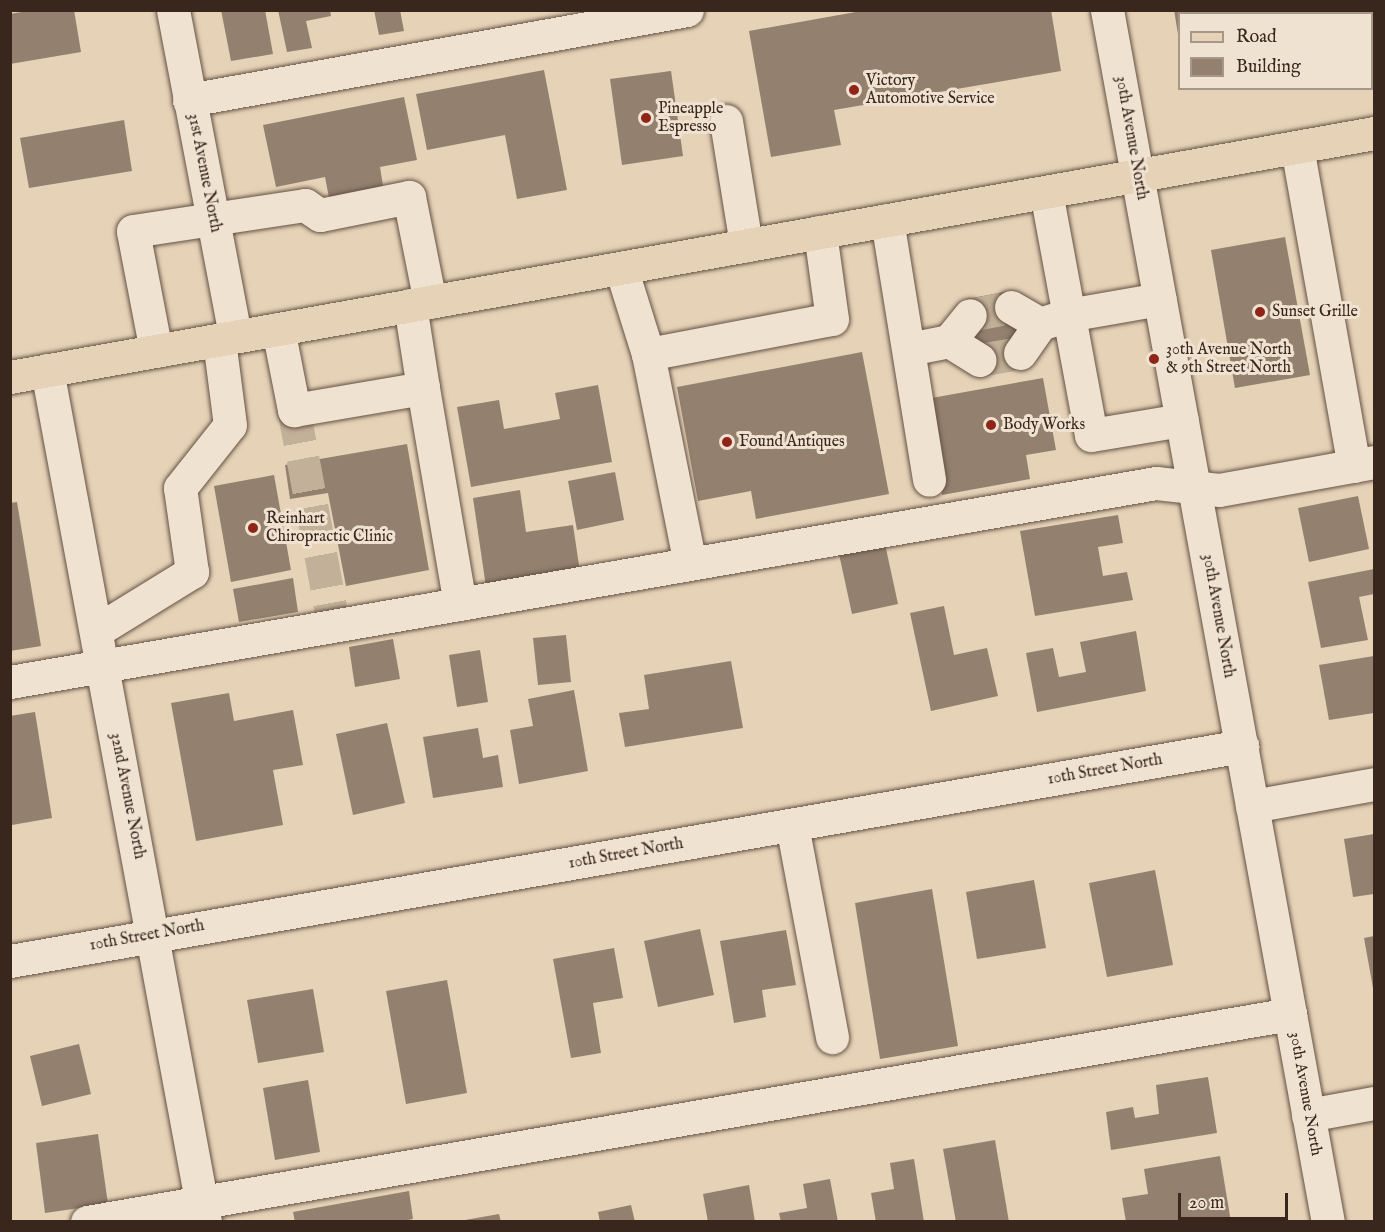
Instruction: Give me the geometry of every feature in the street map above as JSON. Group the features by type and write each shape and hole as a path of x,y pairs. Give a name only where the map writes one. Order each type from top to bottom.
{"main road":[{"path":"10,377 1374,133"}],"street":[{"name":"31st Avenue North","path":"96,631 192,572 180,488 230,425 227,338 212,217 173,10"},
{"path":"189,100 687,10"},
{"name":"30th Avenue North","path":"1107,10 1328,1221"},
{"path":"726,121 746,245"},
{"path":"10,682 1156,483 1219,490 1364,464 1297,147"},
{"path":"1046,192 1054,320 1091,435 1182,420"},
{"path":"156,351 133,231 212,217 305,205 320,215 409,197 420,304 423,388 460,604"},
{"path":"887,220 929,480"},
{"path":"648,354 832,319 820,232"},
{"path":"621,268 648,354 690,564"},
{"path":"1011,307 1054,320 1160,299"},
{"path":"909,349 950,341 970,315"},
{"path":"1020,353 1054,320"},
{"path":"278,329 294,410 423,388"},
{"path":"950,341 979,360"},
{"name":"32nd Avenue North","path":"47,370 203,1211"},
{"name":"10th Street North","path":"10,961 1242,746"},
{"path":"1252,806 1374,784"},
{"path":"792,825 832,1038"},
{"path":"87,1221 203,1211 1290,1014"},
{"path":"1308,1114 1374,1103"}],"building":[{"path":"33,10 74,10 81,52 10,64 10,14"},
{"path":"221,10 265,10 273,54 231,61"},
{"path":"278,10 330,10 331,16 306,21 312,48 287,52"},
{"path":"374,10 400,10 404,31 379,35"},
{"name":"Victory Automotive Service","path":"867,10 1051,10 1061,71 834,110 841,145 771,157 749,31"},
{"path":"1174,10 1374,10 1374,35 1373,12 1178,12 1178,34"},
{"path":"544,70 567,190 517,199 505,135 427,150 416,94"},
{"name":"Pineapple Espresso","path":"671,71 683,156 622,165 610,79"},
{"path":"404,97 417,160 380,167 384,192 330,203 325,177 276,187 263,125"},
{"path":"124,120 132,171 29,188 20,138"},
{"name":"Sunset Grille","path":"1285,237 1310,375 1235,388 1211,250"},
{"path":"1009,291 1023,368 982,376 967,299"},
{"path":"862,352 889,494 756,519 751,491 698,501 677,387"},
{"name":"Body Works","path":"1043,378 1056,450 1026,455 1030,479 942,495 926,399"},
{"path":"598,385 612,462 471,487 457,407 499,400 504,429 560,419 555,393"},
{"path":"407,444 429,570 346,586 328,493 290,499 285,465"},
{"path":"615,472 624,520 577,530 568,481"},
{"name":"Reinhart Chiropractic Clinic","path":"274,475 291,570 231,582 214,486"},
{"path":"520,490 526,532 573,525 580,572 486,587 473,498"},
{"path":"1358,496 1369,549 1309,562 1298,508"},
{"path":"17,502 41,646 10,651 10,503"},
{"path":"1118,515 1123,543 1098,547 1103,576 1127,572 1133,600 1035,616 1020,531"},
{"path":"885,544 898,604 852,614 839,554"},
{"path":"1374,569 1374,594 1359,597 1368,640 1321,648 1308,582"},
{"path":"293,578 298,612 239,622 233,589"},
{"path":"944,606 954,655 987,648 998,696 931,711 910,613"},
{"path":"1136,631 1146,691 1037,712 1026,653 1053,648 1059,677 1086,672 1080,642"},
{"path":"566,635 571,682 538,685 533,638"},
{"path":"393,639 400,679 355,687 349,647"},
{"path":"480,650 488,702 457,707 449,655"},
{"path":"1374,656 1374,713 1329,720 1319,665"},
{"path":"731,661 743,728 625,747 619,713 649,709 644,675"},
{"path":"574,690 588,771 519,784 510,730 533,726 528,699"},
{"path":"229,693 234,721 293,710 303,765 273,770 283,825 196,841 171,703"},
{"path":"35,712 52,818 12,825 10,716"},
{"path":"387,723 405,803 353,815 336,734"},
{"path":"478,728 483,758 498,755 503,787 433,798 423,737"},
{"path":"1374,834 1374,894 1353,897 1344,839"},
{"path":"1155,870 1173,965 1107,977 1089,883"},
{"path":"1034,880 1046,948 977,959 966,892"},
{"path":"932,889 958,1046 880,1059 855,903"},
{"path":"700,929 714,995 658,1007 644,941"},
{"path":"786,930 796,985 762,990 766,1017 734,1023 720,941"},
{"path":"1374,936 1374,988 1373,988 1364,938"},
{"path":"614,948 623,998 593,1003 601,1053 571,1058 553,959"},
{"path":"447,980 467,1093 406,1104 386,991"},
{"path":"313,989 324,1052 258,1063 247,1000"},
{"path":"79,1044 91,1094 42,1106 30,1056"},
{"path":"1208,1077 1217,1133 1111,1150 1106,1112 1133,1107 1135,1118 1159,1114 1156,1085"},
{"path":"308,1080 320,1152 275,1160 263,1088"},
{"path":"98,1134 108,1204 45,1213 36,1143"},
{"path":"995,1140 1009,1222 956,1222 943,1149"},
{"path":"1220,1156 1231,1222 1126,1222 1122,1198 1148,1194 1144,1169"},
{"path":"914,1159 924,1222 876,1222 871,1193 894,1189 890,1163"},
{"path":"830,1179 838,1222 781,1222 779,1213 807,1208 803,1184"},
{"path":"749,1185 755,1222 708,1222 703,1194"},
{"path":"409,1191 413,1219 397,1222 295,1222 293,1212"},
{"path":"631,1205 635,1222 600,1222 598,1212"},
{"path":"499,1214 501,1222 465,1222 465,1220"}],"tunnel":[{"path":"970,315 1011,307"},
{"path":"979,360 1020,353"},
{"path":"294,410 334,626"}],"place":[{"name":"Victory Automotive Service","path":"854,90"},
{"name":"Pineapple Espresso","path":"646,118"},
{"name":"Sunset Grille","path":"1260,312"},
{"name":"30th Avenue North & 9th Street North","path":"1154,359"},
{"name":"Body Works","path":"991,425"},
{"name":"Found Antiques","path":"727,442"},
{"name":"Reinhart Chiropractic Clinic","path":"253,528"}]}
